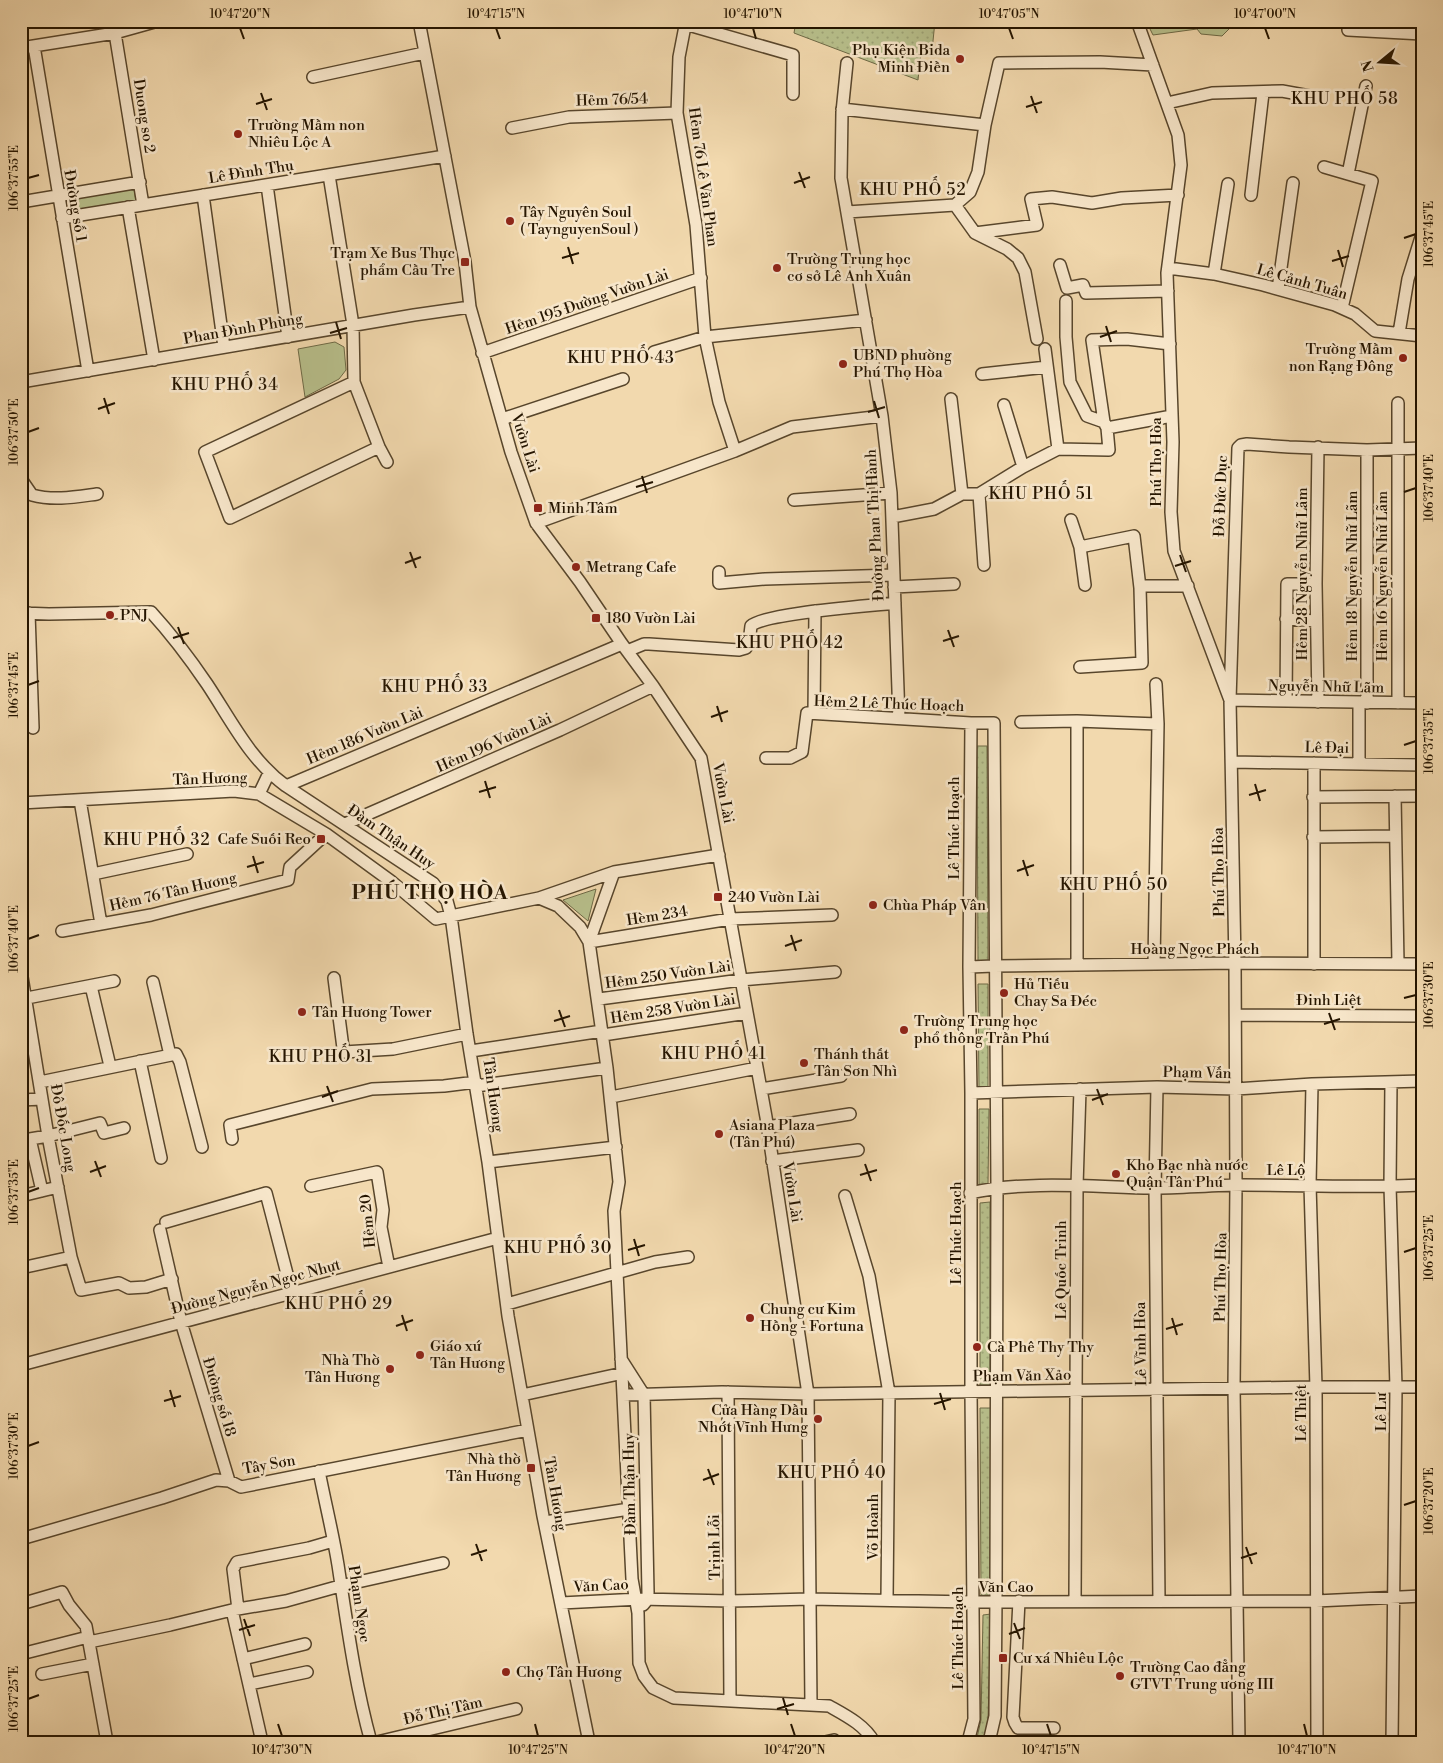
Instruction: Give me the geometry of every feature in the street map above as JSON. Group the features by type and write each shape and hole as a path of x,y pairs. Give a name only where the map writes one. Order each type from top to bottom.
{"street":[{"path":"21,48 115,33 142,23 158,21"},
{"name":"Vườn Lài","path":"419,21 465,262 470,307 511,452 536,523 580,582 701,758 767,1127 808,1394 810,1705"},
{"name":"Phú Thọ Hòa","path":"1136,21 1178,135 1181,165 1168,268 1172,416 1171,512 1174,551 1230,700 1236,964 1234,1388 1239,1742"},
{"path":"685,23 793,55 793,94"},
{"name":"Hẻm 76 Lê Văn Phan","path":"685,23 679,57 677,113 696,225 704,337 719,402 735,451"},
{"path":"1348,30 1422,34"},
{"name":"Duong so 2","path":"115,33 144,205"},
{"name":"Đường số 1","path":"34,46 88,371"},
{"path":"313,77 424,53"},
{"path":"847,212 955,205 970,192 978,172 985,125 999,63 1100,62 1153,65"},
{"name":"Đường Phan Thị Hành","path":"847,63 842,109 841,178 882,416 891,493 899,718"},
{"path":"1348,174 1366,86"},
{"path":"1167,103 1212,93 1282,91 1315,97"},
{"path":"1250,195 1263,93"},
{"path":"842,109 985,125"},
{"name":"Hẻm 76/54","path":"512,128 569,117 677,113"},
{"name":"Lê Đình Thụ","path":"62,218 445,156"},
{"path":"1324,167 1372,181 1342,308"},
{"path":"329,175 353,325 354,382 379,447 387,462"},
{"path":"21,202 140,182"},
{"path":"1278,289 1293,183"},
{"path":"1214,274 1228,184"},
{"path":"267,185 288,337"},
{"path":"975,233 1037,225 1031,199 1052,197 1092,203 1122,198 1178,194"},
{"path":"202,195 224,347"},
{"path":"955,205 975,233 1007,249 1018,258 1025,272 1037,339"},
{"path":"128,207 154,360"},
{"path":"1399,333 1408,279 1422,234"},
{"path":"1060,265 1067,288 1083,285 1086,293 1168,292"},
{"name":"Lê Cảnh Tuân","path":"1168,268 1214,274 1278,289 1342,308 1356,314 1375,330 1422,336"},
{"name":"Hẻm 195 Đường Vườn Lài","path":"482,353 701,278"},
{"path":"1066,301 1066,337 1070,382 1087,416 1106,425 1172,416"},
{"name":"Phan Đình Phùng","path":"21,382 353,325 470,307"},
{"path":"654,352 704,337 866,320"},
{"path":"892,517 934,509 962,494 979,494 1023,467 1058,449 1109,450 1092,340 1127,339 1170,344"},
{"path":"1045,349 1058,449"},
{"path":"982,374 1047,368"},
{"path":"502,419 623,380"},
{"path":"354,382 205,452 230,518 379,447"},
{"path":"951,399 962,494"},
{"name":"Hẻm 16 Nguyễn Nhữ Lãm","path":"1398,403 1398,703"},
{"path":"1004,405 1023,467"},
{"path":"536,523 735,451 792,428 882,416"},
{"name":"Đỗ Đức Dục","path":"1230,700 1237,451 1241,445 1367,450 1422,448"},
{"name":"Hẻm 28 Nguyễn Nhữ Lãm","path":"1318,447 1316,584 1318,702"},
{"name":"Hẻm 18 Nguyễn Nhữ Lãm","path":"1358,764 1363,702 1367,450"},
{"path":"21,479 32,495 40,497 56,499 98,494"},
{"path":"794,500 891,493"},
{"path":"979,494 984,565"},
{"path":"1071,520 1080,547 1085,585"},
{"path":"1080,547 1134,536 1140,586 1142,663 1080,667"},
{"path":"719,572 719,583 765,579 894,575"},
{"path":"894,587 954,584"},
{"path":"1286,701 1287,584 1316,584"},
{"path":"1140,586 1188,586"},
{"path":"814,713 815,611 895,603"},
{"name":"Hẻm 186 Vườn Lài","path":"286,786 624,647 649,644 739,650 746,648 749,643 752,624 762,620 815,611"},
{"name":"Đàm Thận Huy","path":"25,613 151,612 175,638 252,754 269,773 433,883 447,901 451,916"},
{"path":"25,613 33,728"},
{"path":"1286,619 1316,621"},
{"path":"1154,964 1158,724 1156,684"},
{"name":"Hẻm 196 Vườn Lài","path":"345,824 560,730 653,686"},
{"name":"Nguyễn Nhữ Lãm","path":"1230,700 1422,704"},
{"name":"Hẻm 2 Lê Thúc Hoạch","path":"766,758 790,758 802,752 807,714 989,723 994,966"},
{"path":"1021,722 1077,721 1158,724"},
{"path":"1077,721 1077,965"},
{"name":"Lê Thúc Hoạch","path":"968,1742 974,1719 970,1392 971,1092 969,967 971,723"},
{"name":"Lê Đại","path":"1232,762 1422,765"},
{"path":"1314,763 1314,964"},
{"path":"259,794 269,773"},
{"name":"Tân Hương","path":"21,803 234,791 259,794 326,834 392,882 436,919 451,916 467,1034 488,1162 506,1304 545,1522 589,1742"},
{"path":"1395,796 1398,964"},
{"path":"1313,798 1422,796"},
{"path":"80,800 100,924"},
{"name":"Hẻm 76 Tân Hương","path":"62,931 151,915 288,880 290,867 326,834"},
{"path":"1313,837 1395,836"},
{"path":"93,874 187,854"},
{"path":"451,916 538,898 614,872 719,855"},
{"path":"589,942 614,872"},
{"name":"Đàm Thận Huy","path":"538,898 558,906 580,927 589,942 603,1033 619,1182 614,1211 621,1358 625,1373 623,1395 632,1580 638,1613 638,1663 644,1676 653,1688 674,1698 829,1706 850,1718 870,1734 874,1742"},
{"name":"Hèm 234","path":"589,942 730,919 832,915"},
{"name":"Hoàng Ngọc Phách","path":"969,967 1154,964 1422,964"},
{"path":"989,1742 995,1716 996,1602 997,1187 994,966"},
{"name":"Đô Đốc Long","path":"21,971 48,1136 71,1257 81,1290 118,1283 129,1288 146,1287 172,1279"},
{"name":"Hẻm 250 Vườn Lài","path":"598,999 741,980 835,972"},
{"path":"334,978 344,1052 393,1049 467,1034"},
{"path":"26,998 114,982"},
{"path":"153,982 170,1055"},
{"path":"91,986 110,1066"},
{"name":"Hẻm 258 Vườn Lài","path":"471,1051 747,1013"},
{"name":"Đinh Liệt","path":"1236,1015 1422,1016"},
{"path":"40,1082 110,1066 176,1054 180,1062 202,1147"},
{"path":"140,1061 161,1158"},
{"path":"232,1139 230,1125 372,1089 476,1084 607,1068"},
{"path":"611,1097 757,1068"},
{"path":"760,1089 842,1076"},
{"name":"Phạm Vấn","path":"971,1092 1157,1087 1236,1089 1312,1084 1422,1081"},
{"name":"Lê Lư","path":"1390,1082 1390,1186 1396,1387 1392,1742"},
{"name":"Lê Thiệt","path":"1312,1084 1310,1185 1316,1387 1317,1742"},
{"name":"Lê Vĩnh Hòa","path":"1157,1087 1155,1188 1159,1601"},
{"name":"Lê Quốc Trinh","path":"1075,1601 1075,1390 1080,1089"},
{"path":"21,1100 42,1099"},
{"path":"767,1127 850,1114"},
{"path":"42,1191 26,1140 100,1123 104,1133 124,1128"},
{"path":"488,1162 616,1147"},
{"path":"772,1161 858,1150"},
{"name":"Hẻm 20","path":"311,1186 377,1172 383,1210 381,1227 389,1267"},
{"name":"Lê Lộ","path":"970,1193 997,1187 1077,1186 1155,1188 1236,1185 1422,1185"},
{"path":"21,1196 58,1187"},
{"name":"Đường số 18","path":"229,1480 181,1322 163,1226 266,1193 292,1293"},
{"name":"Võ Hoành","path":"845,1196 868,1276 889,1393 886,1600"},
{"name":"Đường Nguyễn Ngọc Nhựt","path":"21,1364 498,1238"},
{"path":"21,1268 71,1257"},
{"path":"506,1304 655,1262 688,1257"},
{"path":"522,1395 625,1373"},
{"name":"Đàm Thận Huy","path":"625,1373 644,1395 648,1599"},
{"name":"Phạm Văn Xảo","path":"623,1395 728,1392 808,1394 1422,1387"},
{"name":"Trịnh Lỗi","path":"728,1392 730,1701"},
{"name":"Tây Sơn","path":"21,1540 216,1480 229,1480 241,1487 528,1430"},
{"name":"Phạm Ngọc","path":"319,1471 364,1719 371,1742"},
{"path":"545,1522 629,1509"},
{"path":"262,1742 243,1659 235,1610 232,1569 238,1562 309,1548 333,1541"},
{"path":"21,1654 286,1601 340,1586 443,1563"},
{"path":"21,1604 62,1592 69,1605 86,1626 107,1742"},
{"name":"Văn Cao","path":"561,1603 635,1599 809,1599 973,1602 1316,1601 1422,1596"},
{"path":"638,1613 648,1599"},
{"path":"1019,1602 1013,1717 1018,1728 1054,1728"},
{"path":"243,1659 305,1644"},
{"path":"42,1674 93,1664"},
{"path":"250,1684 307,1672"},
{"name":"Đỗ Thị Tâm","path":"377,1742 516,1709"}],"green space":[{"path":"796,21 935,21 932,51 921,52 918,80 794,33"},
{"path":"1146,21 1231,21 1231,27 1222,36 1201,34 1197,29 1153,35"},
{"path":"134,189 136,201 72,211 70,199"},
{"path":"335,342 344,347 346,370 339,379 305,397 298,349"},
{"path":"977,746 987,746 988,961 978,961"},
{"path":"596,889 588,921 563,900"},
{"path":"978,984 988,984 988,1090 979,1090"},
{"path":"979,1109 989,1109 988,1185 979,1185"},
{"path":"990,1202 990,1385 980,1385 980,1203"},
{"path":"980,1408 991,1408 990,1595 981,1595"},
{"path":"991,1614 988,1720 983,1742 976,1742 981,1720 983,1615"}],"place":[{"name":"Phụ Kiện Bida Minh Điền","path":"960,59"},
{"name":"Trường Mầm non Nhiêu Lộc A","path":"238,134"},
{"name":"Tây Nguyên Soul ( TaynguyenSoul )","path":"510,221"},
{"name":"Trạm Xe Bus Thực phẩm Cầu Tre","path":"465,262"},
{"name":"Trường Trung học cơ sở Lê Anh Xuân","path":"777,268"},
{"name":"Trường Mầm non Rạng Đông","path":"1403,358"},
{"name":"UBND phường Phú Thọ Hòa","path":"843,364"},
{"name":"Minh Tâm","path":"538,508"},
{"name":"Metrang Cafe","path":"576,567"},
{"name":"PNJ","path":"110,615"},
{"name":"180 Vườn Lài","path":"596,618"},
{"name":"Cafe Suối Reo","path":"321,839"},
{"name":"240 Vườn Lài","path":"718,897"},
{"name":"Chùa Pháp Vân","path":"873,905"},
{"name":"Hủ Tiếu Chay Sa Đéc","path":"1004,993"},
{"name":"Tân Hương Tower","path":"302,1012"},
{"name":"Trường Trung học phổ thông Trần Phú","path":"904,1030"},
{"name":"Thánh thất Tân Sơn Nhì","path":"804,1063"},
{"name":"Asiana Plaza (Tân Phú)","path":"719,1134"},
{"name":"Kho Bạc nhà nước Quận Tân Phú","path":"1116,1174"},
{"name":"Chung cư Kim Hồng - Fortuna","path":"750,1318"},
{"name":"Cà Phê Thy Thy","path":"977,1347"},
{"name":"Giáo xứ Tân Hương","path":"420,1355"},
{"name":"Nhà Thờ Tân Hương","path":"390,1369"},
{"name":"Cửa Hàng Dầu Nhớt Vĩnh Hưng","path":"818,1419"},
{"name":"Nhà thờ Tân Hương","path":"531,1468"},
{"name":"Cư xá Nhiêu Lộc","path":"1003,1658"},
{"name":"Chợ Tân Hương","path":"506,1672"},
{"name":"Trường Cao đẳng GTVT Trung ương III","path":"1120,1676"}],"district":[{"name":"KHU PHỐ 58","path":"1345,99"},
{"name":"KHU PHỐ 52","path":"913,190"},
{"name":"KHU PHỐ 43","path":"621,358"},
{"name":"KHU PHỐ 34","path":"225,385"},
{"name":"KHU PHỐ 51","path":"1041,494"},
{"name":"KHU PHỐ 42","path":"790,643"},
{"name":"KHU PHỐ 33","path":"435,687"},
{"name":"KHU PHỐ 32","path":"157,840"},
{"name":"KHU PHỐ 50","path":"1114,885"},
{"name":"PHÚ THỌ HÒA","path":"430,893"},
{"name":"KHU PHỐ 41","path":"714,1054"},
{"name":"KHU PHỐ 31","path":"321,1057"},
{"name":"KHU PHỐ 30","path":"558,1248"},
{"name":"KHU PHỐ 29","path":"339,1304"},
{"name":"KHU PHỐ 40","path":"832,1473"}]}
